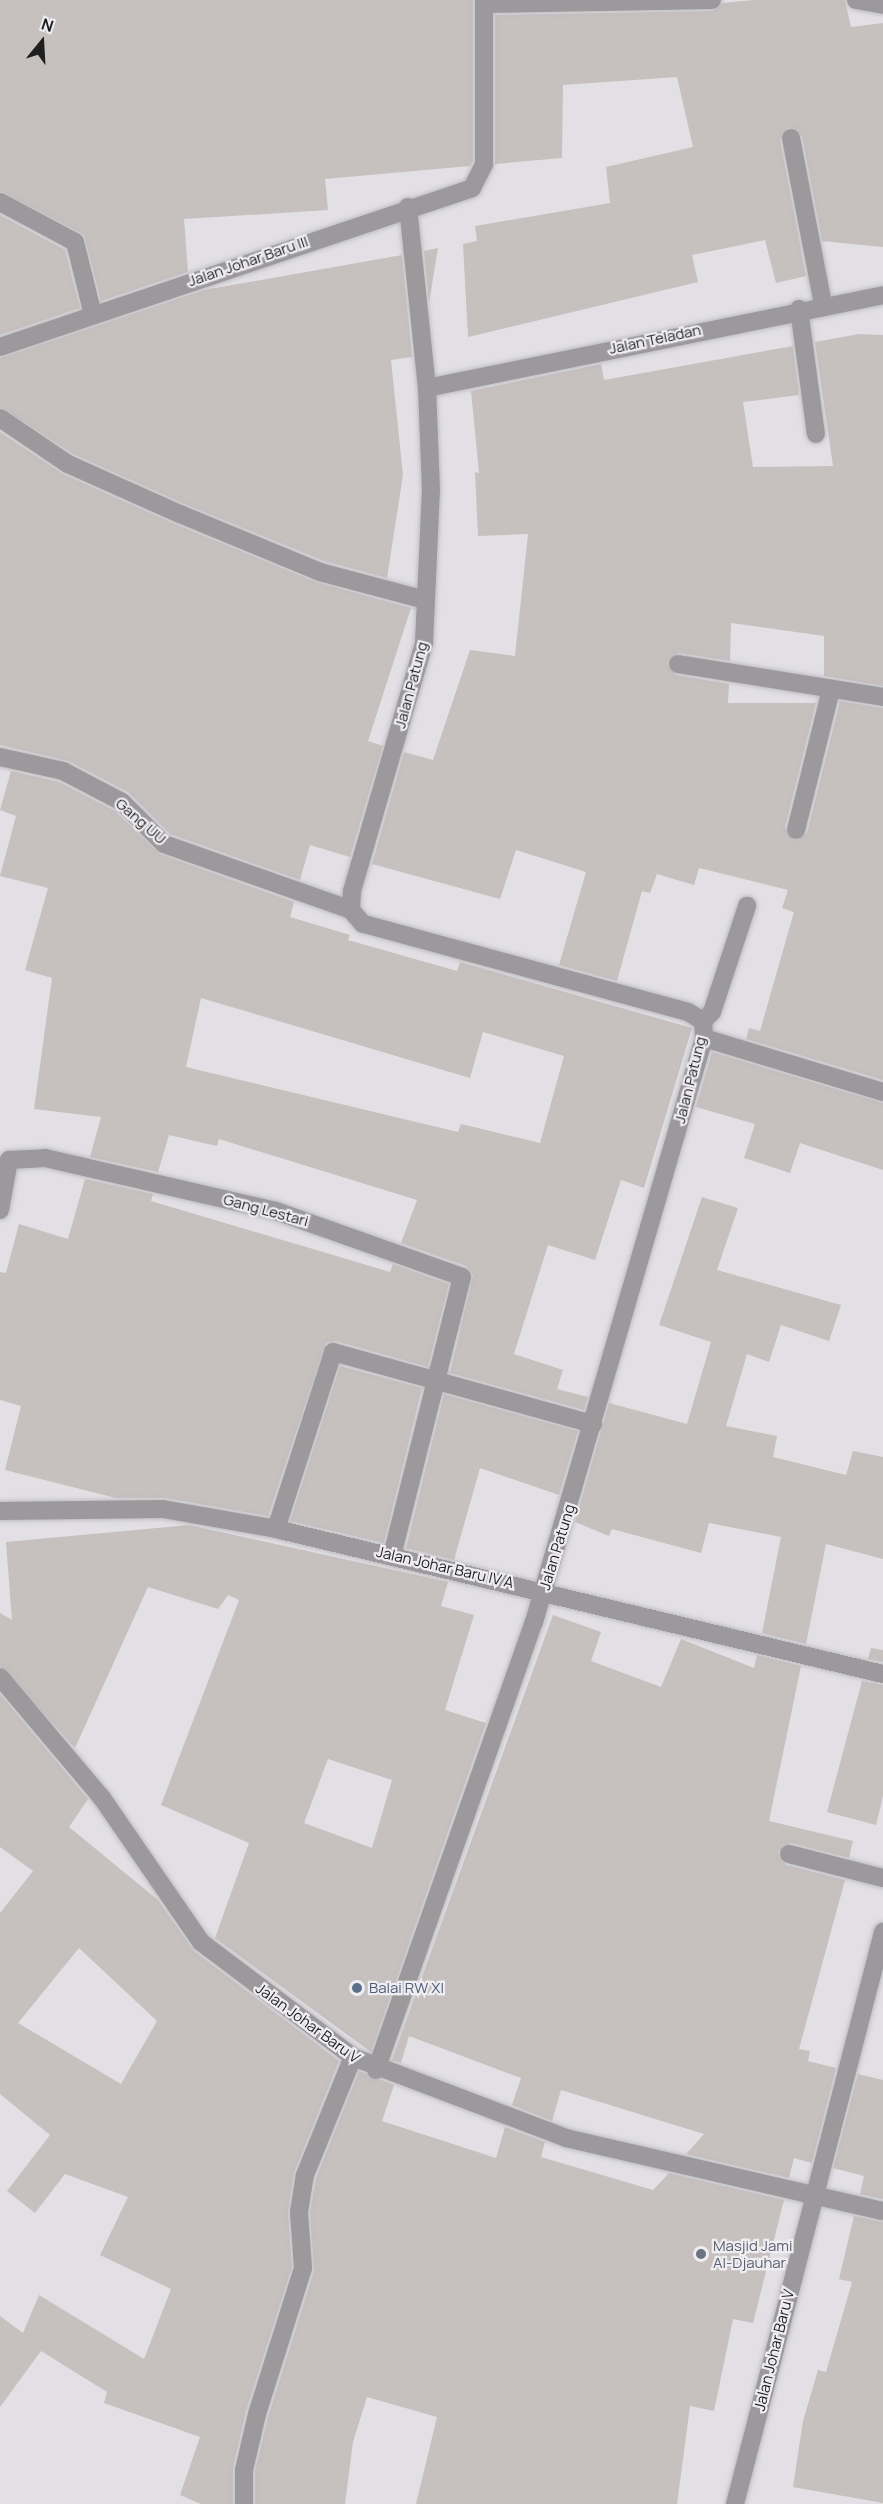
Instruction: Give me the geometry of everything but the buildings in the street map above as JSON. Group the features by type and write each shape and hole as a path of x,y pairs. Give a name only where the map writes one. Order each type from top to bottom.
{"street":[{"path":"484,2 712,0"},
{"path":"856,0 883,5"},
{"name":"Jalan Johar Baru III","path":"0,346 408,207 472,188 484,164 484,2"},
{"path":"791,138 823,304"},
{"path":"0,202 75,242 93,315"},
{"name":"Jalan Patung","path":"376,2070 544,1589 594,1424 703,1030 688,1012 363,924 351,910 352,891 424,643 431,491 427,388 408,207"},
{"name":"Jalan Teladan","path":"427,388 823,304 883,295"},
{"path":"799,309 816,434"},
{"path":"0,418 68,464 180,514 320,572 425,600"},
{"path":"678,664 883,697"},
{"path":"796,830 831,690"},
{"name":"Gang UU","path":"0,758 63,771 83,781 122,802 164,844 351,910"},
{"path":"747,906 712,1012 703,1030 883,1092"},
{"name":"Gang Lestari","path":"0,1210 9,1160 36,1157 276,1211 371,1241 462,1277 392,1556"},
{"path":"276,1529 333,1352 594,1424"},
{"name":"Jalan Johar Baru IV A","path":"0,1511 163,1509 276,1529 544,1589 883,1674"},
{"name":"Jalan Johar Baru V","path":"0,1677 102,1798 201,1942 353,2057 376,2070 566,2138 814,2195"},
{"path":"789,1854 883,1878"},
{"name":"Jalan Johar Baru V","path":"735,2504 883,1932"},
{"path":"244,2504 244,2470 257,2414 303,2268 299,2212 305,2175 353,2057"},
{"path":"814,2195 883,2211"}],"place":[{"name":"Balai RW XI","path":"357,1988"},
{"name":"Masjid Jami Al-Djauhar","path":"701,2254"}]}
